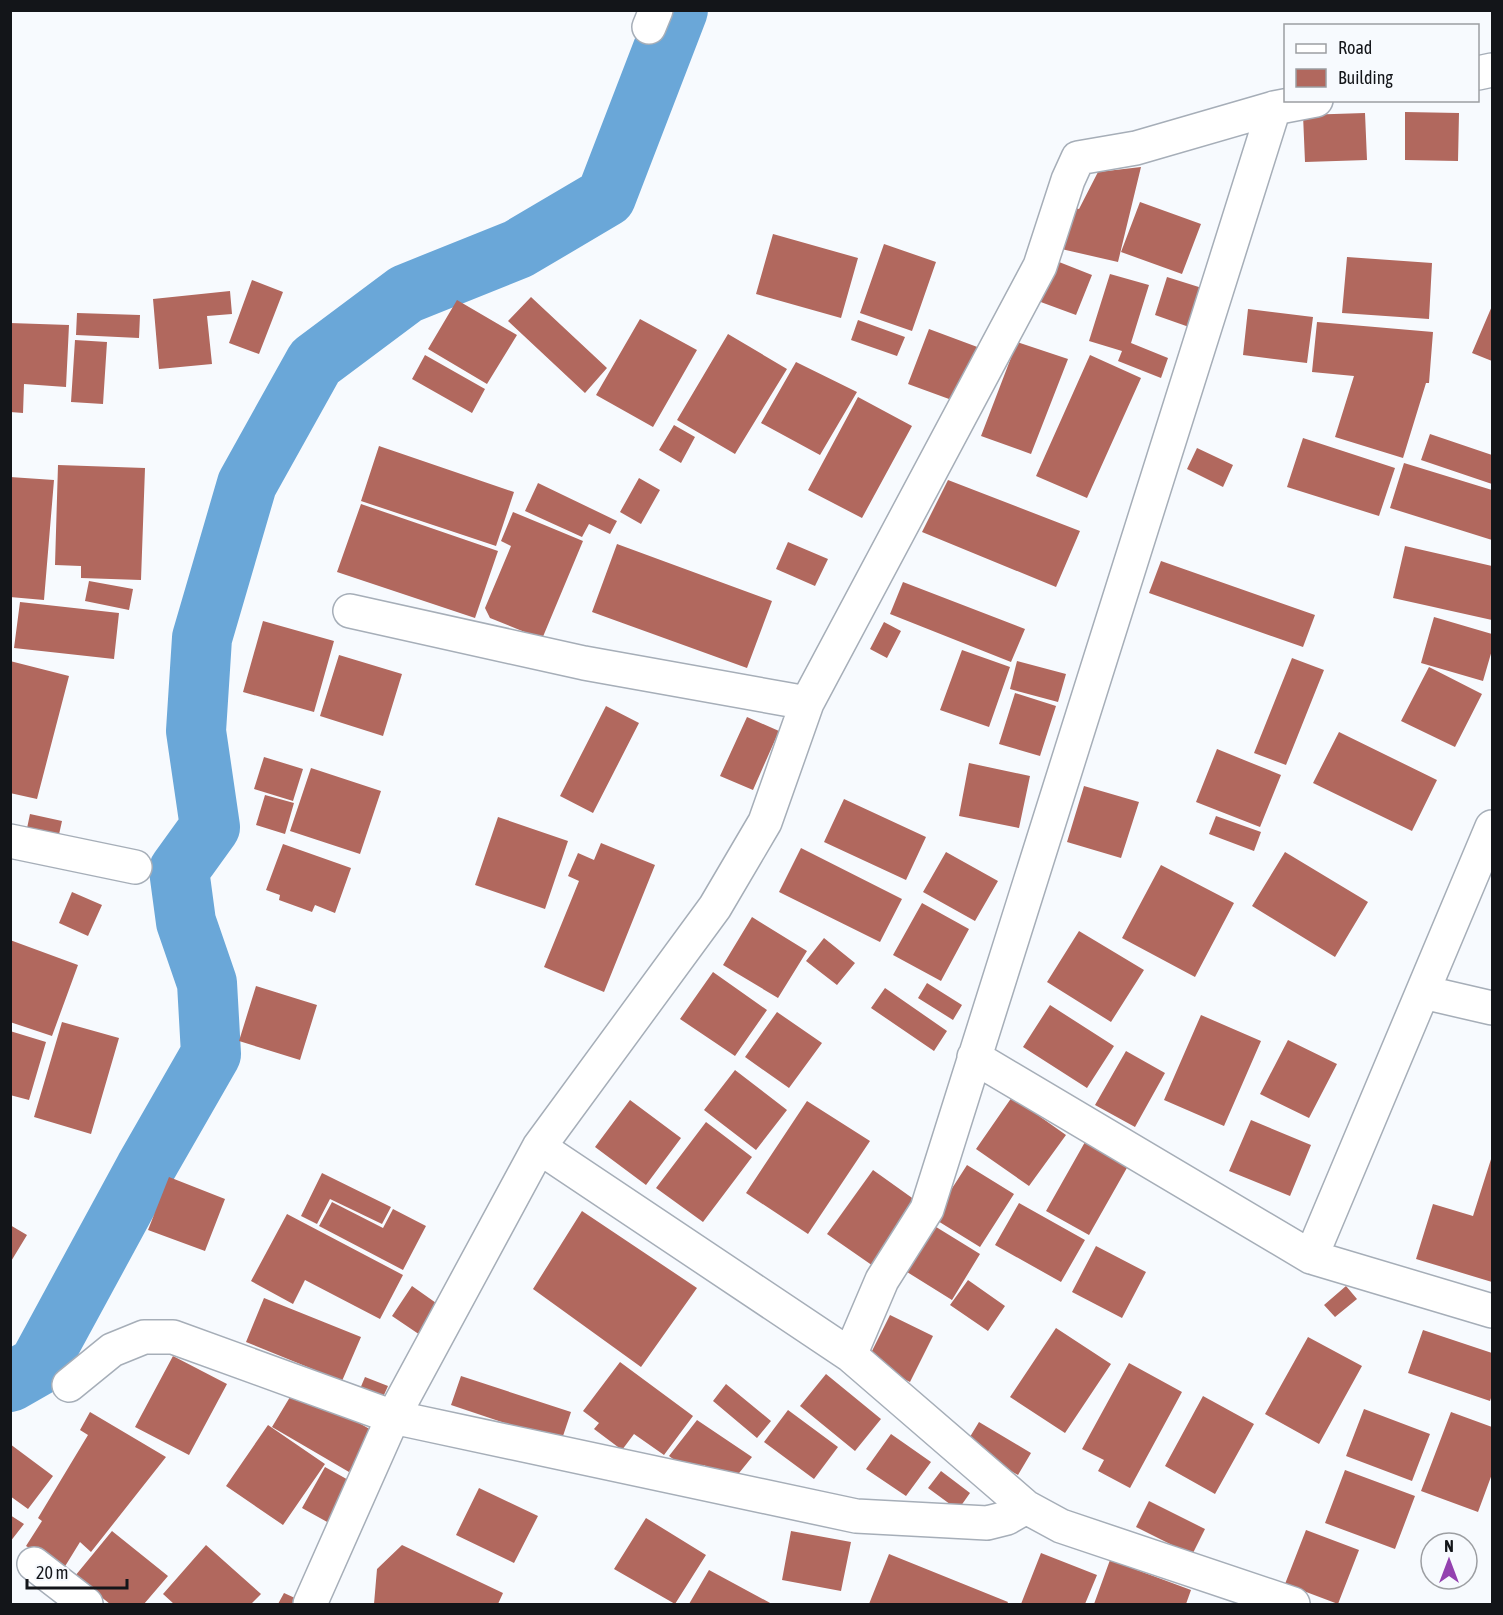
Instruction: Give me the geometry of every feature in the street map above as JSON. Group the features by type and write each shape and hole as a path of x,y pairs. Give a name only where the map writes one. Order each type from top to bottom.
{"street":[{"path":"310,1605 393,1417 539,1147 715,907 765,822 807,703 1040,266 1068,180 1078,158 1136,148 1274,108 1306,102"},
{"path":"850,1355 882,1280 927,1209 1274,108"},
{"path":"350,610 584,663 807,703"},
{"path":"1311,1257 1492,827"},
{"path":"10,841 135,867"},
{"path":"1423,992 1492,1008"},
{"path":"974,1057 1311,1257 1492,1311"},
{"path":"539,1147 850,1355 1026,1507 1061,1526 1258,1599 1293,1605"},
{"path":"69,1385 112,1350 144,1337 173,1337 393,1417 856,1516 987,1523 1007,1518 1026,1507"},
{"path":"34,1564 86,1605"}],"building":[{"path":"1405,112 1459,113 1458,161 1405,160"},
{"path":"1365,113 1367,160 1305,162 1303,115"},
{"path":"1141,167 1118,262 1057,248 1068,206 1079,209 1098,172"},
{"path":"1140,202 1201,224 1182,274 1121,252"},
{"path":"773,234 858,258 841,318 756,294"},
{"path":"884,244 936,262 912,331 860,313"},
{"path":"1347,257 1432,263 1429,319 1342,313"},
{"path":"1054,260 1092,275 1076,315 1038,301"},
{"path":"1110,274 1149,285 1131,343 1168,358 1161,378 1118,361 1122,351 1089,341"},
{"path":"1167,277 1202,288 1189,327 1155,315"},
{"path":"252,280 283,292 259,354 229,343"},
{"path":"230,291 232,314 207,316 212,364 159,369 153,299"},
{"path":"531,297 607,368 585,393 508,321"},
{"path":"457,300 517,335 487,384 428,349"},
{"path":"1492,306 1492,361 1472,353"},
{"path":"1248,309 1313,317 1307,363 1243,355"},
{"path":"77,313 140,315 139,338 76,335"},
{"path":"640,319 697,350 653,427 596,395"},
{"path":"858,320 905,337 897,356 851,340"},
{"path":"1317,322 1433,332 1429,383 1426,383 1403,458 1335,437 1354,376 1312,372"},
{"path":"10,323 69,325 66,387 24,384 23,413 10,412"},
{"path":"929,329 980,348 960,403 908,384"},
{"path":"728,334 787,369 735,454 677,420"},
{"path":"75,340 107,342 103,404 71,402"},
{"path":"1017,342 1068,359 1031,454 981,436"},
{"path":"425,355 485,389 472,413 412,379"},
{"path":"1090,355 1141,378 1087,498 1036,476"},
{"path":"796,362 857,392 820,455 761,423"},
{"path":"858,397 912,426 862,518 808,490"},
{"path":"674,425 695,437 681,463 659,450"},
{"path":"1430,434 1492,455 1492,484 1421,460"},
{"path":"1303,438 1395,468 1379,516 1287,487"},
{"path":"379,446 514,492 496,546 361,501"},
{"path":"1197,448 1233,465 1223,487 1187,469"},
{"path":"1404,463 1492,490 1492,540 1390,508"},
{"path":"58,465 145,468 141,580 81,578 81,566 55,565"},
{"path":"10,477 54,480 44,600 10,597"},
{"path":"639,478 660,490 641,524 620,512"},
{"path":"948,480 1080,531 1056,587 922,532"},
{"path":"538,483 617,521 610,534 589,524 582,537 525,511"},
{"path":"361,504 498,551 475,618 337,572"},
{"path":"513,512 583,541 542,639 490,618 485,608 511,546 501,541"},
{"path":"788,542 828,559 815,586 776,569"},
{"path":"617,544 772,601 747,668 592,612"},
{"path":"1405,546 1492,566 1492,620 1393,598"},
{"path":"1161,561 1315,615 1303,647 1149,593"},
{"path":"89,581 133,589 129,610 85,601"},
{"path":"903,582 1025,629 1011,662 890,614"},
{"path":"20,602 119,613 114,659 14,648"},
{"path":"1434,617 1492,634 1492,650 1483,681 1421,663"},
{"path":"263,621 334,641 314,712 243,692"},
{"path":"884,622 901,631 887,658 870,649"},
{"path":"962,650 1010,667 989,727 940,710"},
{"path":"339,655 402,674 383,736 320,716"},
{"path":"1292,658 1324,670 1286,765 1254,753"},
{"path":"10,661 69,676 37,799 10,793"},
{"path":"1017,661 1066,674 1058,702 1010,689"},
{"path":"1429,667 1482,694 1455,747 1401,721"},
{"path":"1015,693 1056,706 1040,756 999,744"},
{"path":"606,706 639,723 593,813 560,796"},
{"path":"747,717 779,731 753,790 720,776"},
{"path":"1339,732 1437,780 1412,831 1313,783"},
{"path":"1217,749 1281,775 1260,827 1196,802"},
{"path":"264,757 303,769 293,801 254,789"},
{"path":"969,763 1030,776 1019,828 959,816"},
{"path":"311,768 381,791 360,854 290,831"},
{"path":"1084,786 1139,802 1121,858 1067,842"},
{"path":"265,795 294,803 285,834 256,825"},
{"path":"844,799 926,837 906,880 824,842"},
{"path":"30,814 62,821 58,839 26,833"},
{"path":"1216,816 1261,832 1254,851 1209,834"},
{"path":"498,817 568,841 545,909 475,885"},
{"path":"601,843 655,865 604,992 544,967 579,881 568,876 578,853 594,860"},
{"path":"283,844 351,868 335,913 315,905 312,912 279,900 280,895 266,890"},
{"path":"801,848 902,899 880,942 779,892"},
{"path":"946,852 998,881 975,921 923,892"},
{"path":"1285,852 1368,902 1335,957 1252,906"},
{"path":"1161,865 1234,903 1195,977 1122,938"},
{"path":"72,892 102,905 88,936 59,923"},
{"path":"922,903 969,929 941,981 893,955"},
{"path":"752,917 807,951 778,998 723,965"},
{"path":"1079,931 1144,970 1111,1022 1047,982"},
{"path":"824,938 855,963 837,985 806,961"},
{"path":"10,940 78,965 52,1036 10,1022"},
{"path":"713,972 767,1010 735,1056 680,1019"},
{"path":"927,983 962,1005 953,1020 918,998"},
{"path":"256,986 317,1005 300,1060 239,1041"},
{"path":"885,988 947,1031 934,1051 871,1008"},
{"path":"1050,1005 1114,1046 1087,1088 1023,1047"},
{"path":"777,1012 822,1043 789,1088 745,1057"},
{"path":"1201,1015 1261,1041 1224,1126 1164,1100"},
{"path":"62,1022 119,1038 91,1134 34,1117"},
{"path":"10,1031 46,1042 29,1100 10,1095"},
{"path":"1288,1040 1337,1064 1309,1118 1260,1094"},
{"path":"1126,1051 1165,1073 1135,1127 1095,1105"},
{"path":"735,1070 787,1110 756,1150 704,1110"},
{"path":"1012,1097 1066,1135 1029,1186 976,1149"},
{"path":"630,1100 681,1138 646,1185 595,1147"},
{"path":"807,1101 870,1141 808,1234 746,1193"},
{"path":"1251,1120 1311,1145 1290,1196 1229,1171"},
{"path":"706,1122 752,1157 703,1222 656,1188"},
{"path":"1085,1142 1128,1166 1089,1235 1046,1211"},
{"path":"1492,1156 1492,1282 1416,1259 1433,1204 1473,1216"},
{"path":"967,1165 1014,1194 980,1247 933,1218"},
{"path":"873,1170 922,1205 876,1268 827,1234"},
{"path":"322,1173 391,1207 382,1224 330,1199 317,1224 301,1216"},
{"path":"169,1177 225,1199 205,1251 148,1230"},
{"path":"332,1202 383,1228 393,1209 426,1226 403,1270 319,1226"},
{"path":"1019,1203 1085,1240 1061,1282 995,1245"},
{"path":"582,1211 697,1288 641,1367 533,1289"},
{"path":"287,1214 403,1275 380,1319 305,1280 293,1304 251,1281"},
{"path":"928,1222 980,1254 952,1300 899,1267"},
{"path":"10,1225 27,1235 10,1263"},
{"path":"1096,1246 1146,1272 1122,1318 1072,1292"},
{"path":"968,1280 1005,1306 988,1331 950,1305"},
{"path":"412,1286 446,1310 426,1339 392,1316"},
{"path":"1346,1286 1357,1299 1335,1317 1324,1305"},
{"path":"264,1298 361,1337 342,1381 246,1342"},
{"path":"890,1315 933,1336 910,1382 867,1361"},
{"path":"1056,1328 1111,1364 1065,1433 1010,1397"},
{"path":"1423,1330 1492,1353 1490,1401 1408,1373"},
{"path":"1308,1337 1362,1366 1319,1444 1265,1414"},
{"path":"173,1356 227,1384 189,1455 135,1427"},
{"path":"620,1362 693,1416 664,1455 634,1434 622,1450 594,1429 599,1423 583,1411"},
{"path":"1129,1363 1182,1392 1130,1488 1098,1471 1104,1460 1082,1449"},
{"path":"826,1374 881,1419 855,1451 800,1406"},
{"path":"461,1376 571,1412 561,1442 451,1405"},
{"path":"365,1377 388,1386 379,1406 357,1396"},
{"path":"726,1384 771,1421 757,1438 713,1401"},
{"path":"296,1387 373,1431 349,1472 272,1427"},
{"path":"1203,1396 1254,1424 1215,1494 1165,1466"},
{"path":"1364,1409 1430,1434 1412,1481 1346,1456"},
{"path":"788,1410 838,1447 814,1479 764,1442"},
{"path":"90,1412 166,1457 91,1552 80,1542 64,1568 26,1546 42,1521 38,1518 88,1435 80,1430"},
{"path":"1451,1412 1492,1427 1492,1474 1478,1512 1421,1491"},
{"path":"697,1420 752,1457 731,1483 704,1465 695,1475 669,1456"},
{"path":"979,1422 1031,1453 1018,1475 965,1445"},
{"path":"268,1425 325,1464 283,1525 226,1486"},
{"path":"891,1434 931,1462 906,1496 866,1469"},
{"path":"10,1444 53,1476 28,1509 10,1496"},
{"path":"325,1467 352,1482 329,1523 302,1508"},
{"path":"1345,1470 1415,1496 1395,1549 1325,1523"},
{"path":"941,1471 970,1493 958,1510 928,1488"},
{"path":"479,1488 538,1516 514,1563 456,1535"},
{"path":"1149,1501 1205,1529 1192,1555 1136,1527"},
{"path":"10,1515 24,1524 10,1542"},
{"path":"646,1518 706,1555 675,1604 614,1569"},
{"path":"1306,1530 1359,1550 1338,1604 1285,1584"},
{"path":"112,1531 168,1576 144,1604 110,1604 75,1576"},
{"path":"791,1531 851,1542 841,1591 782,1580"},
{"path":"206,1545 261,1594 251,1604 174,1604 163,1594"},
{"path":"402,1545 503,1593 498,1604 374,1604 377,1569"},
{"path":"1041,1553 1097,1575 1085,1604 1021,1604"},
{"path":"889,1554 1008,1602 1007,1604 869,1604"},
{"path":"1110,1560 1191,1590 1186,1604 1094,1604"},
{"path":"709,1570 772,1604 689,1604"},
{"path":"284,1593 308,1604 278,1604"}],"waterway":[{"path":"10,1382 38,1366 145,1169 211,1054 207,983 186,922 179,870 210,827 196,731 202,638 247,484 315,362 406,294 518,249 606,197 678,10"}]}
